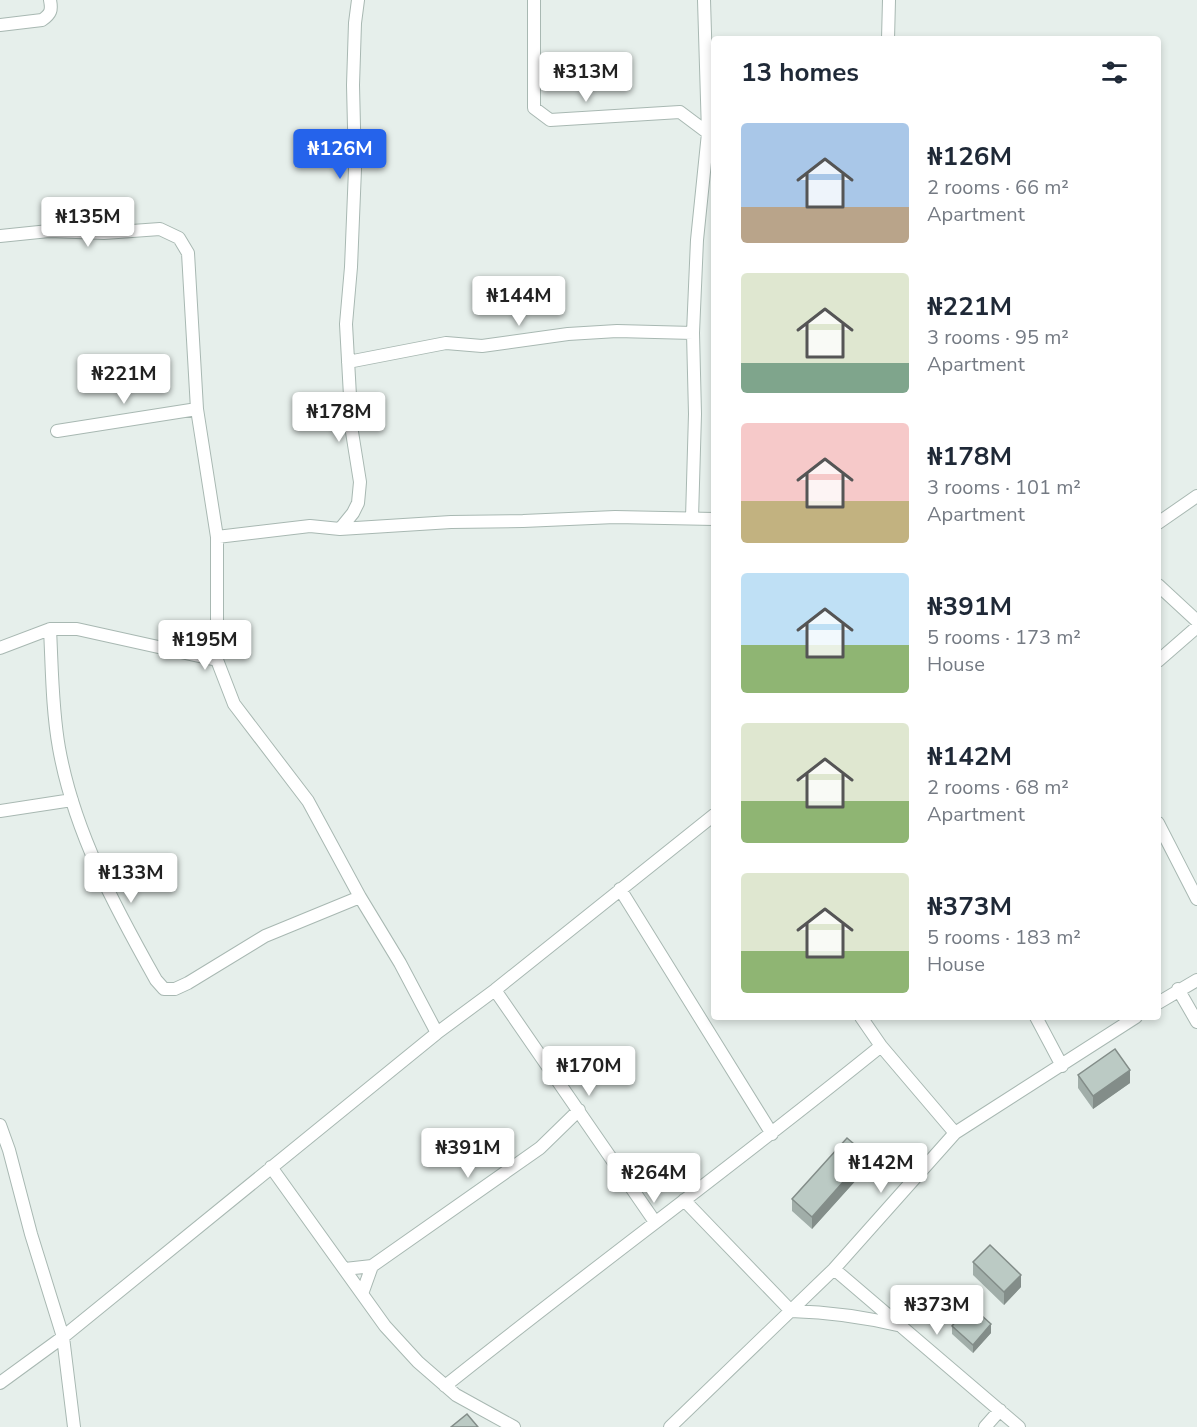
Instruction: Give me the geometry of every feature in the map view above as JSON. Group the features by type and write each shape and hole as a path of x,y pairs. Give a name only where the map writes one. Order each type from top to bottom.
{"street":[{"path":"0,25 42,20 52,9 50,0"},
{"path":"340,529 358,503 360,482 352,432 346,324 355,169 353,85 358,0"},
{"path":"534,0 534,108 550,120 680,112 708,133"},
{"path":"692,518 695,414 693,333 697,240 708,133 704,0"},
{"path":"888,36 889,0"},
{"path":"0,236 49,231 104,233 160,230 179,238 188,253 197,409 217,537 217,660 234,704 309,801 437,1033"},
{"path":"348,362 446,343 482,346 568,334 617,331 693,333"},
{"path":"57,431 197,409"},
{"path":"1161,521 1197,496"},
{"path":"217,537 310,526 340,529 451,522 523,522 615,517 711,519"},
{"path":"1161,588 1197,621"},
{"path":"1161,658 1197,627"},
{"path":"0,648 51,629 77,629 217,660"},
{"path":"51,629 57,738 72,800 98,871 156,980 164,989 175,989 188,983 265,936 360,897"},
{"path":"0,810 72,800"},
{"path":"0,1383 63,1337 437,1033 495,990 711,817"},
{"path":"1161,829 1197,899"},
{"path":"620,889 772,1134"},
{"path":"1161,1001 1197,980"},
{"path":"1178,989 1197,1022"},
{"path":"495,990 655,1222"},
{"path":"863,1020 881,1046 955,1133"},
{"path":"1038,1020 1062,1066"},
{"path":"670,1427 834,1269 955,1133 1131,1020"},
{"path":"445,1386 545,1306 772,1134 881,1046"},
{"path":"345,1269 372,1266 540,1148 579,1110"},
{"path":"0,1125 63,1337 74,1427"},
{"path":"271,1167 385,1326 418,1362 456,1395 514,1427"},
{"path":"684,1200 791,1311 861,1316 902,1326"},
{"path":"362,1294 372,1266"},
{"path":"834,1269 1019,1427"},
{"path":"985,1427 1000,1410"}],"building":[{"path":"1115,1049 1130,1070 1093,1096 1078,1075"},
{"path":"847,1138 867,1155 812,1217 792,1199"},
{"path":"990,1245 1021,1275 1004,1292 973,1262"},
{"path":"970,1305 991,1324 973,1345 952,1326"},
{"path":"467,1414 478,1427 451,1427"}]}
